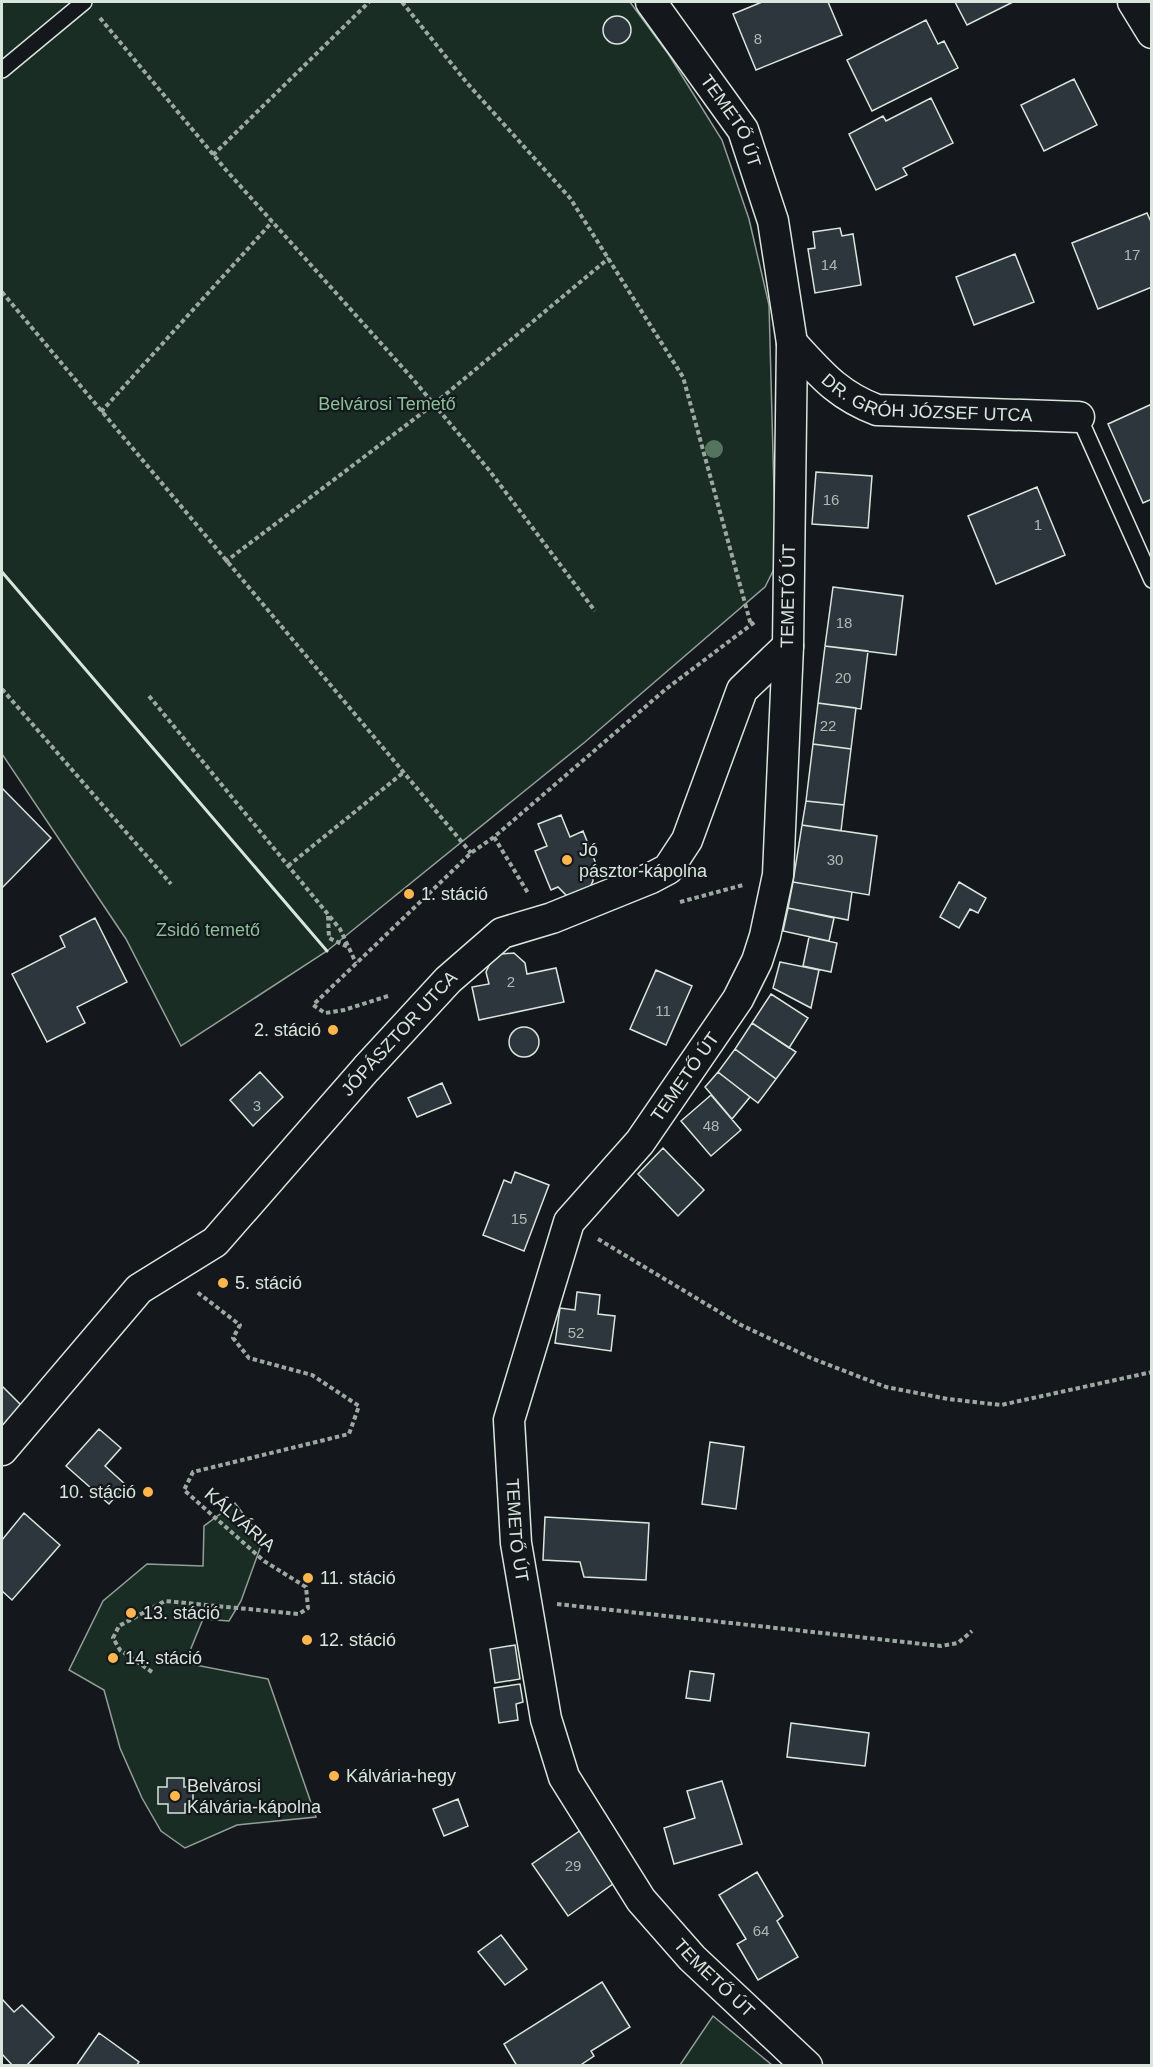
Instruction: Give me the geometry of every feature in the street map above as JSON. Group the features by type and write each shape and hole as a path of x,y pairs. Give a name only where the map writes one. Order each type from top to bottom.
{"street":[{"name":"TEMETŐ ÚT","path":"651,2 743,130 773,221 792,343 788,646 778,875 757,961 738,999 639,1142 569,1222 509,1420 516,1542 546,1719 564,1777 641,1900 692,1958 807,2066"},
{"path":"1133,2 1152,33"},
{"name":"DR. GRÓH JÓZSEF UTCA","path":"792,343 844,395 877,410 1079,417"},
{"name":"JÓPÁSZTOR UTCA","path":"2,1450 139,1289 215,1242 373,1060 448,980 502,933 525,924 552,918 651,878 668,868 687,840 742,690 788,646"}],"lane":[{"path":"2,70 89,6"},
{"path":"1079,417 1152,580"}],"path":[{"path":"213,155 369,2"},
{"path":"402,2 467,83 570,198 683,377 751,625"},
{"path":"89,6 213,155 434,404 489,470 595,611"},
{"path":"101,412 272,222"},
{"path":"225,562 434,404 609,258"},
{"path":"2,292 225,562 471,853"},
{"path":"395,994 344,1010 325,1013 313,1005 471,853 494,837 666,689 789,595"},
{"path":"2,689 171,885"},
{"path":"149,696 340,929 356,963"},
{"path":"288,866 404,772"},
{"path":"328,914 329,938 349,948"},
{"path":"569,1222 741,1325 811,1358 886,1387 948,1399 1001,1405 1152,1372"},
{"name":"KÁLVÁRIA","path":"152,1672 120,1650 113,1638 119,1626 165,1601 299,1614 308,1608 306,1587 264,1561 183,1490 193,1472 349,1434 359,1406 312,1375 249,1358 233,1338 240,1324 170,1271"},
{"path":"527,1601 942,1646 958,1643 972,1631"}],"green space":[{"name":"Belvárosi Temető","path":"2,2 630,2 669,55 722,140 749,219 769,305 776,565 765,587 585,742 327,951 181,1046 126,939 2,754"},
{"path":"235,1503 263,1540 241,1601 229,1621 203,1619 185,1663 268,1679 316,1817 237,1825 185,1848 161,1831 142,1798 120,1748 104,1690 69,1670 103,1601 147,1564 203,1566 204,1526"},
{"path":"713,2016 772,2065 680,2065"}],"building":[{"path":"762,2 828,2 842,35 756,70 733,14"},
{"path":"955,2 1013,2 967,25"},
{"path":"617,16 627,20 631,30 627,40 617,44 607,40 603,30 607,20"},
{"path":"926,20 938,44 944,41 958,68 872,111 847,60"},
{"path":"1074,79 1097,125 1044,151 1021,105"},
{"path":"931,98 953,143 903,168 907,175 876,190 849,134 883,116 886,121"},
{"path":"1147,213 1152,224 1152,287 1098,309 1072,243"},
{"path":"840,228 842,236 853,234 861,285 815,293 808,249 815,248 813,232"},
{"path":"1015,254 1034,302 974,325 956,277"},
{"path":"1152,404 1152,499 1143,503 1108,424"},
{"path":"816,472 872,476 868,528 812,524"},
{"path":"1037,487 1065,555 996,584 968,516"},
{"path":"833,587 903,596 896,655 825,646"},
{"path":"825,646 868,651 861,709 818,703"},
{"path":"818,703 856,708 851,749 813,744"},
{"path":"813,744 851,749 844,805 806,801"},
{"path":"2,788 51,838 2,888"},
{"path":"806,801 844,805 841,831 802,825"},
{"name":"Jó pásztor-kápolna","path":"561,815 570,837 583,831 598,869 592,872 593,881 588,891 578,897 567,896 558,887 551,890 535,851 547,846 538,824"},
{"path":"802,825 877,836 869,895 793,882"},
{"path":"793,882 852,892 848,920 788,908"},
{"path":"959,882 986,898 978,913 970,909 959,928 940,917"},
{"path":"788,908 834,918 829,941 783,931"},
{"path":"95,918 127,982 77,1007 85,1023 47,1042 12,974 65,947 60,936"},
{"path":"809,937 837,943 831,972 803,966"},
{"path":"514,953 525,963 527,974 556,968 564,1002 479,1020 472,987 489,984 486,972 491,961 501,954"},
{"path":"780,962 819,970 811,1008 773,988"},
{"path":"656,970 692,986 666,1045 630,1029"},
{"path":"771,994 808,1018 789,1048 752,1023"},
{"path":"752,1023 796,1052 776,1079 735,1049"},
{"path":"524,1027 530,1028 538,1036 538,1048 530,1056 524,1057 518,1056 510,1048 509,1042 510,1036 518,1028"},
{"path":"735,1049 776,1079 758,1103 718,1072"},
{"path":"260,1072 283,1097 253,1126 230,1100"},
{"path":"718,1072 750,1097 732,1119 705,1087"},
{"path":"442,1083 451,1103 417,1117 408,1098"},
{"path":"711,1095 741,1130 711,1156 681,1121"},
{"path":"663,1148 704,1190 678,1216 638,1174"},
{"path":"515,1172 549,1185 524,1251 483,1235 504,1180 511,1183"},
{"path":"577,1292 600,1295 598,1314 615,1316 611,1351 555,1343 560,1308 575,1310"},
{"path":"2,1386 25,1409 2,1433"},
{"path":"99,1429 121,1448 105,1466 126,1485 109,1504 66,1466"},
{"path":"710,1442 744,1447 736,1509 702,1504"},
{"path":"24,1513 60,1545 12,1600 2,1591 2,1540"},
{"path":"545,1517 649,1523 646,1580 584,1577 580,1562 543,1560"},
{"path":"515,1645 520,1679 495,1683 490,1649"},
{"path":"690,1671 714,1674 710,1701 686,1698"},
{"path":"520,1684 523,1702 516,1704 518,1720 499,1723 494,1688"},
{"path":"791,1723 869,1733 865,1766 787,1757"},
{"name":"Belvárosi Kálvária-kápolna","path":"167,1778 184,1778 184,1787 193,1787 193,1804 185,1804 185,1813 168,1813 168,1804 158,1804 158,1787 167,1787"},
{"path":"722,1781 742,1844 674,1864 664,1828 695,1818 687,1791"},
{"path":"458,1799 468,1826 444,1836 433,1809"},
{"path":"581,1830 617,1881 568,1916 532,1864"},
{"path":"757,1872 783,1916 777,1921 798,1957 758,1980 737,1944 746,1939 719,1895"},
{"path":"501,1935 527,1969 505,1985 478,1952"},
{"path":"602,1982 630,2027 591,2051 594,2056 579,2066 517,2066 504,2044"},
{"path":"2,1999 14,2012 22,2005 54,2037 26,2066 13,2066 2,2054"},
{"path":"99,2033 139,2062 136,2066 76,2066"}],"wall":[{"path":"2,572 327,951"}],"place":[{"name":"Jó pásztor-kápolna","path":"567,860"},
{"name":"1. stáció","path":"409,894"},
{"name":"2. stáció","path":"333,1030"},
{"name":"5. stáció","path":"223,1283"},
{"name":"10. stáció","path":"148,1492"},
{"name":"11. stáció","path":"308,1578"},
{"name":"13. stáció","path":"131,1613"},
{"name":"12. stáció","path":"307,1640"},
{"name":"14. stáció","path":"113,1658"},
{"name":"Kálvária-hegy","path":"334,1776"},
{"name":"Belvárosi Kálvária-kápolna","path":"175,1796"}],"park label":[{"name":"Zsidó temető","path":"208,930"}]}
